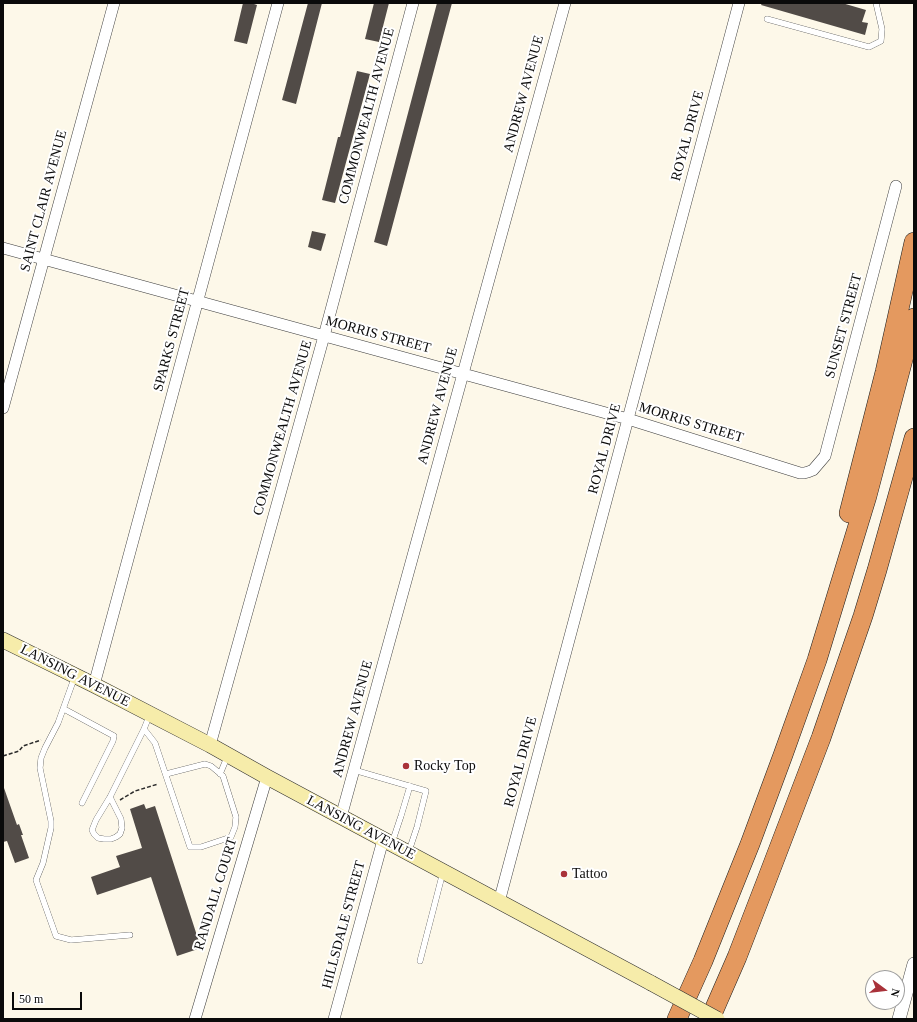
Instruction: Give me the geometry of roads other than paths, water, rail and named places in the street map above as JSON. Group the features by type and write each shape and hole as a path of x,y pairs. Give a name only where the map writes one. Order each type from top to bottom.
{"highway":[{"path":"799,711 816,639 885,372 914,242"},
{"path":"677,1019 703,961 732,889 799,711 863,510 914,318"},
{"path":"710,1019 737,957 802,790 823,731 865,609 914,438"}],"main road":[{"name":"LANSING AVENUE","path":"3,640 75,675 210,745 717,1019"}],"street":[{"name":"SAINT CLAIR AVENUE","path":"3,408 114,3"},
{"name":"SPARKS STREET","path":"94,685 278,3"},
{"name":"COMMONWEALTH AVENUE","path":"210,745 324,336 413,3"},
{"name":"ANDREW AVENUE","path":"341,817 565,3"},
{"name":"ROYAL DRIVE","path":"499,902 740,3"},
{"name":"SUNSET STREET","path":"813,470 825,456 896,186"},
{"name":"MORRIS STREET","path":"3,248 628,419 800,473 813,470"},
{"name":"RANDALL COURT","path":"195,1019 267,777"},
{"name":"HILLSDALE STREET","path":"334,1019 387,842"},
{"path":"899,1019 912,981 914,964"}],"lane":[{"path":"767,19 869,47 881,41 882,28 876,3"},
{"path":"75,675 64,709 41,758 40,768 51,821 51,828 43,863 36,880 56,936 71,940 130,935"},
{"path":"64,709 114,736 113,741 82,803"},
{"path":"110,797 121,819 122,828 120,834 116,837 111,839 98,838 92,830 96,820 110,797 150,714"},
{"path":"144,729 154,743 190,847 201,847 231,837 236,816 223,776 205,764 166,774"},
{"path":"220,774 228,755"},
{"path":"354,770 426,791 417,827 408,853"},
{"path":"387,842 401,816 410,786"},
{"path":"420,961 443,872"}],"place":[{"name":"Rocky Top","path":"406,766"},
{"name":"Tattoo","path":"564,874"}]}
